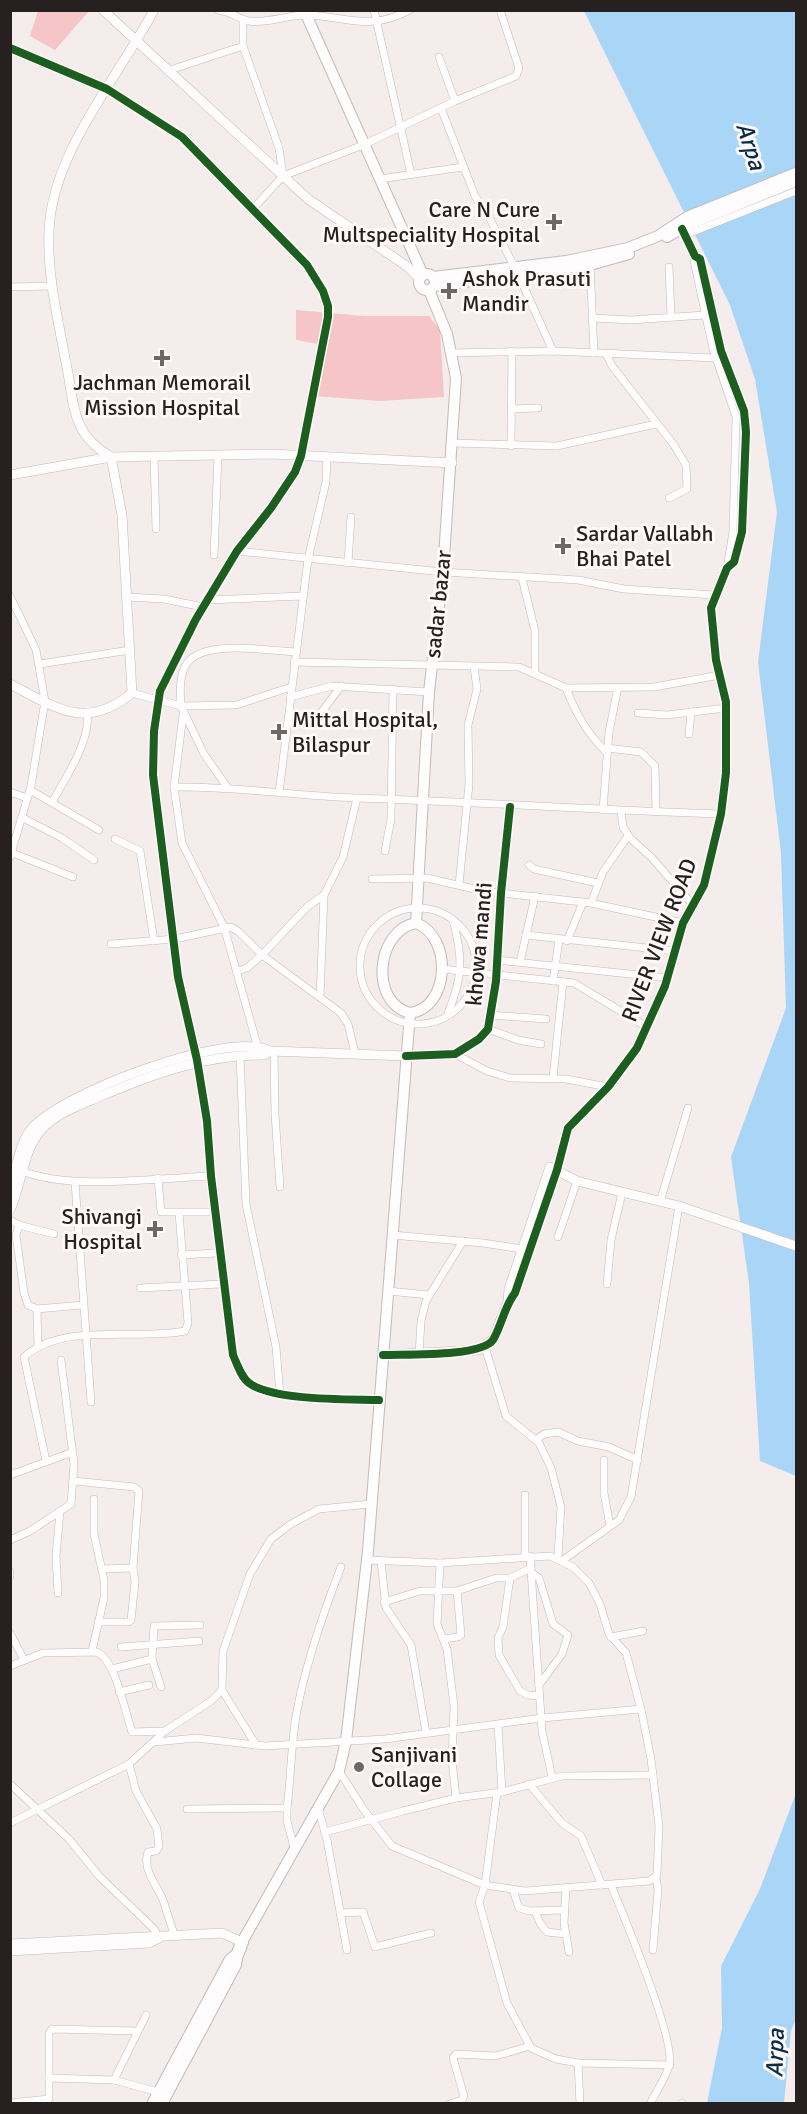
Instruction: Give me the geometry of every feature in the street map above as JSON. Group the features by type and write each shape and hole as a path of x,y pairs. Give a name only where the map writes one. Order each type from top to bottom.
{"main road":[{"name":"sadar bazar","path":"305,13 363,145 428,281 447,334 456,378 443,572 429,692 416,923"},
{"path":"516,270 590,265 615,259 796,173"},
{"path":"428,281 516,270 628,248 796,181"},
{"path":"416,923 434,937 442,957 442,969 432,1000 418,1012 410,1013 392,1002 385,983 383,959 391,939 405,927 416,923"},
{"path":"152,2103 230,1959 240,1947 294,1847 339,1771 346,1741 367,1560 410,1013"},
{"path":"162,2103 236,1965 240,1947"}],"street":[{"path":"103,10 136,43 308,199 428,281"},
{"path":"132,693 122,515 111,457 92,446 79,426 52,286 49,230 57,182 107,89 154,10"},
{"path":"218,10 235,13 243,19 254,21 305,13 377,23 410,10"},
{"path":"374,10 411,174"},
{"path":"252,210 283,176 363,145 455,100 518,74 519,68 500,10"},
{"path":"243,19 243,46 279,148 283,176"},
{"path":"167,71 243,46"},
{"path":"10,48 107,89 182,137 307,265 320,285 328,306 301,456 287,486 237,551 174,661 158,699 153,775 183,1008 196,1056 207,1122 211,1176 233,1354 249,1383 280,1395 379,1400"},
{"path":"439,57 455,100"},
{"path":"441,108 475,196 490,219 516,270 553,351"},
{"path":"380,179 463,167"},
{"path":"686,226 796,191"},
{"name":"RIVER VIEW ROAD","path":"554,1168 568,1128 608,1087 637,1048 647,1027 668,978 683,923 704,885 721,814 726,773 726,708 711,608 727,568 733,531 736,425 733,408 715,358 694,261 695,256 686,226"},
{"name":"RIVER VIEW ROAD","path":"695,256 700,259 719,342 741,400 745,420 742,532 734,562 727,568"},
{"path":"590,265 594,353"},
{"path":"669,267 670,317"},
{"path":"10,287 52,286"},
{"path":"593,318 705,315"},
{"path":"511,446 512,351"},
{"path":"451,353 553,351 715,358"},
{"path":"606,354 612,366 674,445 687,471 685,492 669,498"},
{"path":"511,409 538,408"},
{"path":"453,443 511,446 565,445 610,432 656,424"},
{"path":"154,456 156,529"},
{"path":"214,555 218,456"},
{"path":"10,475 111,457 301,456 452,464"},
{"path":"279,793 308,559 326,482 327,457"},
{"path":"348,563 351,517"},
{"path":"237,551 443,572 578,580 624,589 714,596"},
{"path":"522,578 535,631 535,672"},
{"path":"10,596 31,638 40,664 45,701 30,790 11,854 74,877"},
{"path":"127,597 164,599 203,608"},
{"path":"208,600 303,597"},
{"path":"227,787 204,754 183,715 182,673 187,663 201,651 218,649 296,652"},
{"path":"40,664 130,650"},
{"path":"294,662 519,667 535,672 566,688 673,685 720,675"},
{"path":"459,885 467,803 468,725 477,688 474,667"},
{"path":"10,684 73,714 87,715 120,703 132,693"},
{"path":"290,697 321,686 429,692"},
{"path":"312,725 341,686"},
{"path":"132,693 181,706 236,705 291,687"},
{"path":"603,810 607,750 618,687"},
{"path":"566,688 590,736 607,750 641,752 655,766 656,812"},
{"path":"385,851 392,798 393,689"},
{"path":"638,713 667,715 726,708"},
{"path":"689,734 691,712"},
{"path":"52,802 72,768 88,725 87,715"},
{"path":"183,715 174,787 182,843 224,927 258,1048"},
{"path":"174,787 227,787 279,793 423,799 510,807 721,814"},
{"path":"30,790 99,830"},
{"path":"10,792 27,798"},
{"path":"320,997 324,895 343,857 357,798"},
{"name":"khowa mandi","path":"406,1056 455,1054 479,1040 488,1029 496,976 501,892 510,807"},
{"path":"621,811 622,827 628,836 652,858 693,905"},
{"path":"23,818 62,838 94,860"},
{"path":"591,903 598,883 628,836"},
{"path":"115,838 140,851 154,941"},
{"path":"529,865 534,869 598,883"},
{"path":"372,879 419,877 501,892 591,903 683,923"},
{"path":"238,971 247,968 262,956 308,906 324,895"},
{"path":"520,962 535,896"},
{"path":"553,981 555,965 563,940 583,902"},
{"path":"417,909 439,912 453,920 472,943 478,962 477,974 466,997 447,1016 409,1026 387,1018 370,1001 360,970 365,942 385,919 402,910 417,909"},
{"path":"447,1016 461,972 460,944 453,920"},
{"path":"111,944 175,939 224,927 239,932 262,956 346,1018 355,1053"},
{"path":"526,935 675,951"},
{"path":"497,960 668,978"},
{"path":"442,969 582,986 647,1027"},
{"path":"553,1078 563,982"},
{"path":"490,1015 546,1019"},
{"path":"488,1029 508,1038 541,1044"},
{"path":"10,1210 20,1170 32,1137 43,1118 84,1095 196,1056 258,1048 272,1052 406,1056"},
{"path":"196,1056 264,1055 272,1052"},
{"path":"272,1052 280,1187"},
{"path":"455,1054 499,1075 526,1080 553,1078 608,1087"},
{"path":"240,1055 246,1204 276,1347 280,1395"},
{"path":"660,1202 688,1108"},
{"path":"508,1302 515,1293 554,1168 574,1180 679,1206 716,1221 796,1246"},
{"path":"20,1170 51,1180 75,1182 211,1176"},
{"path":"10,1188 20,1170"},
{"path":"158,1178 160,1210 179,1213 212,1212"},
{"path":"550,1180 562,1183 574,1180"},
{"path":"383,1355 419,1354 485,1347 494,1339 508,1302 509,1289 522,1249 550,1180"},
{"path":"558,1238 574,1180"},
{"path":"75,1182 84,1336 91,1402"},
{"path":"607,1284 611,1240 622,1193"},
{"path":"367,1560 440,1563 527,1557 561,1558 619,1520 625,1510 638,1460 679,1206"},
{"path":"46,1461 23,1359 44,1343 84,1336 185,1331 188,1323 183,1286 179,1213"},
{"path":"10,1220 19,1226 54,1234"},
{"path":"19,1226 16,1234 24,1293 28,1305 37,1309 82,1305"},
{"path":"392,1236 463,1241 522,1249"},
{"path":"419,1354 422,1311 429,1295 463,1241"},
{"path":"182,1255 217,1253"},
{"path":"140,1288 220,1284"},
{"path":"388,1291 429,1295"},
{"path":"37,1309 38,1347"},
{"path":"485,1347 501,1408 511,1422 536,1440 551,1468 561,1507 561,1558"},
{"path":"10,1540 71,1504 74,1481 73,1452 61,1360"},
{"path":"536,1440 544,1434 558,1432 578,1441 609,1447 638,1460"},
{"path":"10,1475 73,1452"},
{"path":"604,1460 604,1503 610,1526"},
{"path":"74,1481 137,1489 133,1568 135,1582 130,1620 129,1622 98,1622"},
{"path":"525,1495 527,1557 531,1570 544,1743 552,1777"},
{"path":"92,1650 104,1598 102,1569 94,1534 94,1499"},
{"path":"256,1745 222,1690 223,1651 228,1631 250,1574 271,1539 291,1524 320,1509 371,1504"},
{"path":"58,1593 56,1556 60,1511"},
{"path":"561,1558 573,1567 596,1593 611,1636 626,1653 641,1709 653,1775 659,1826 656,1878 658,1890 653,1950"},
{"path":"381,1561 384,1602 387,1612 397,1621 411,1645 426,1733"},
{"path":"440,1563 437,1624 443,1639 454,1706 453,1771 456,1798"},
{"path":"294,1847 286,1808 292,1745 303,1680 321,1617 341,1567"},
{"path":"102,1569 133,1568"},
{"path":"384,1602 420,1591 457,1591 496,1578 510,1578 531,1570"},
{"path":"531,1570 539,1578 554,1624 568,1633 562,1654 540,1685"},
{"path":"510,1578 503,1627 498,1638 499,1655 520,1691 528,1695 540,1696"},
{"path":"443,1639 461,1635 457,1591"},
{"path":"161,1687 152,1659 154,1626 200,1625"},
{"path":"611,1636 643,1631"},
{"path":"10,1633 24,1660"},
{"path":"122,1647 199,1641"},
{"path":"10,1666 43,1653 92,1650 104,1656 112,1669 132,1732 165,1731"},
{"path":"112,1669 152,1659"},
{"path":"119,1692 149,1685"},
{"path":"10,1823 129,1764 165,1731 211,1701 222,1690"},
{"path":"155,1742 196,1738 256,1745 292,1745 385,1739 542,1718 641,1709"},
{"path":"498,1725 500,1792 485,1885 478,1902 507,2003 530,2046 536,2052 578,2063 670,2065"},
{"path":"129,1764 136,1791 157,1829 159,1847 147,1853 150,1877 163,1900 175,1937"},
{"path":"339,1771 371,1820 392,1846 485,1885 513,1890 611,1885 656,1878"},
{"path":"325,1832 456,1798 500,1792 552,1777 579,1774 653,1775"},
{"path":"10,1784 69,1839 99,1876 154,1929 159,1938"},
{"path":"529,1784 550,1811 581,1836 602,1885"},
{"path":"187,1809 286,1808"},
{"path":"318,1808 325,1832 347,1950"},
{"path":"611,1885 651,1986 669,2048 670,2065 650,2103"},
{"path":"566,1887 565,1934 569,1952"},
{"path":"513,1890 516,1906 535,1911 564,1910"},
{"path":"535,1911 547,1932 565,1934"},
{"path":"340,1913 363,1912 375,1947 430,1933"},
{"path":"10,1944 222,1933 240,1947"},
{"path":"10,1951 142,1944 159,1938"},
{"path":"114,2080 146,2015"},
{"path":"10,2103 47,2100 49,2033 52,2029 138,2031"},
{"path":"449,2103 462,2100 464,2096 453,2058 456,2054 496,2056 530,2046"},
{"path":"578,2063 580,2103"},
{"path":"49,2078 114,2080 158,2092"}],"shaded area":[{"path":"38,10 89,11 55,50 30,36"},
{"path":"296,310 364,316 429,316 440,330 444,397 380,401 314,396 318,344 296,340"}],"water":[{"name":"Arpa","path":"584,11 796,11 796,1476 760,1461 749,1283 731,1157 786,1008 781,853 758,662 777,512 755,379 730,305"},
{"name":"Arpa","path":"796,1793 796,2019 791,2031 784,2103 707,2103 722,2028 721,1966 760,1889"}],"cycle path":[{"path":"10,48 107,89 182,137 307,265 323,291 328,306 328,317 301,456 295,472 271,508 237,551 196,619 160,691 154,731 153,775 178,977 197,1060 207,1121 211,1176 233,1355 244,1377 260,1389 312,1398 379,1400"},
{"path":"383,1355 459,1352 486,1345 493,1340 515,1293 557,1170 568,1128 608,1087 637,1048 665,986 683,923 704,885 721,814 726,773 726,702 716,660 711,608 727,568 734,562 742,532 746,432 744,411 721,351 700,259 695,256 682,229"},
{"path":"406,1056 455,1054 479,1039 488,1029 496,981 501,893 510,807"}],"place":[{"name":"Care N Cure Multspeciality Hospital","path":"554,222"},
{"name":"Ashok Prasuti Mandir","path":"449,291"},
{"name":"Jachman Memorail Mission Hospital","path":"162,358"},
{"name":"Sardar Vallabh Bhai Patel","path":"563,546"},
{"name":"Mittal Hospital, Bilaspur","path":"279,732"},
{"name":"Shivangi Hospital","path":"155,1229"},
{"name":"Sanjivani Collage","path":"359,1767"}]}
